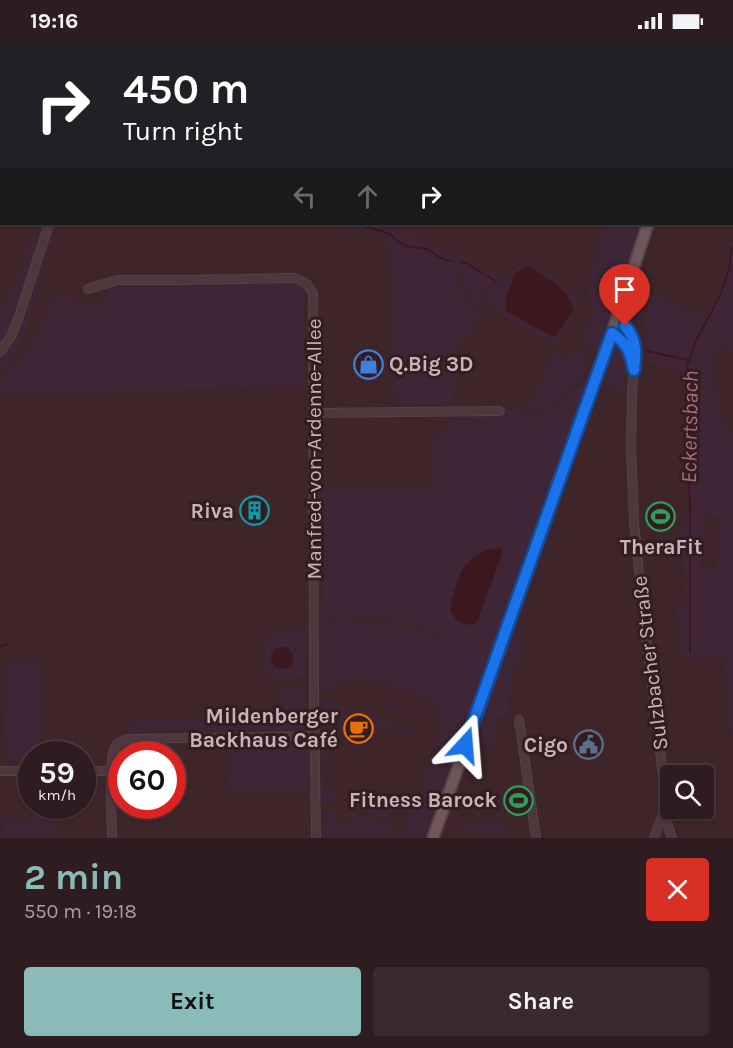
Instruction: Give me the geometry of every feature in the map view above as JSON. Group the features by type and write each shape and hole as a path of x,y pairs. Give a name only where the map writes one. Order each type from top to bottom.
{"main road":[{"path":"433,838 612,333 648,225"}],"street":[{"path":"0,352 17,322 49,225"},
{"name":"Manfred-von-Ardenne-Allee","path":"88,290 117,280 294,278 302,280 309,286 314,297 316,838"},
{"name":"Sulzbacher Straße","path":"616,321 623,324 634,339 631,448 634,521 662,765"},
{"path":"612,333 627,347 634,370"},
{"path":"314,413 500,411"},
{"path":"519,720 536,838"},
{"path":"122,741 127,739 314,736"},
{"path":"0,771 18,771"},
{"path":"112,819 112,838"},
{"name":"Sulzbacher Straße","path":"654,836 661,819"},
{"name":"Sulzbacher Straße","path":"666,819 671,836"},
{"name":"Sulzbacher Straße","path":"654,836 663,831 671,836"}],"shaded area":[{"path":"38,225 45,225 12,326 0,346 0,313"},
{"path":"52,225 57,225 28,327 16,351 0,370 0,356 7,347"},
{"path":"382,225 421,238 438,247 451,259 463,296 482,314 455,351 454,403 395,405 390,252 384,239 362,230 316,226"},
{"path":"602,225 643,225 600,349 591,348 581,342 593,312 588,284"},
{"path":"733,241 733,350 719,345 711,362 722,424 733,435 733,745 722,656 682,659 677,605 687,604 680,530 688,523 687,507 693,508 693,503 687,501 683,372 644,363 649,354 649,344 643,343 650,293 705,316 724,281","holes":["705,516 720,517 715,571 700,569"]},
{"path":"447,247 490,274 498,275 511,270 481,289 480,297 493,314 469,296 455,259"},
{"path":"522,263 531,264 545,272 572,292 576,298 577,310 572,307 569,298 560,288 514,277 508,290 505,307 559,332 567,317 572,319 558,341 550,342 523,327 502,314 488,300 489,290 507,278"},
{"path":"526,266 559,287 567,295 574,309 556,335 551,336 506,311 508,292 513,277"},
{"path":"289,282 300,286 304,291 304,386 0,394 0,382 30,345 53,299 72,297 73,306 106,305 108,289 117,284"},
{"path":"622,347 627,356 626,392 614,388 604,371 611,350"},
{"path":"578,348 587,356 588,367 585,375 546,410 538,412 528,410 552,353 566,356"},
{"path":"590,370 592,371 427,838 401,838 412,809 415,809 426,778 423,777 444,722 438,720 439,711 437,707 430,704 431,699 372,678 370,683 352,677 335,688 322,692 321,620 385,623 410,627 438,636 439,633 409,623 362,617 321,617 323,605 322,489 433,488 434,434 446,429 452,416 500,415 500,408 533,415 543,414 551,410 581,383"},
{"path":"500,548 503,551 477,622 470,625 462,623 451,611 460,575 475,556"},
{"path":"516,625 519,625 522,631 523,644 516,662 518,664 512,670 511,689 507,695 510,715 494,718 496,733 493,734 493,739 497,738 497,742 493,743 494,750 490,751 483,747 475,737"},
{"path":"306,628 305,677 265,678 265,634 292,632 292,629"},
{"path":"282,647 290,650 293,658 290,666 282,669 274,666 271,658 274,650"},
{"path":"39,662 40,741 18,741 18,761 6,761 5,663"},
{"path":"281,689 306,689 307,726 305,728 124,731 136,719 264,718 264,723 276,723 276,718 281,717"},
{"path":"334,697 332,701 346,707 342,727 341,722 326,716 322,721 322,700"},
{"path":"383,698 426,714 427,710 429,712 427,719 382,703"},
{"path":"367,709 375,712 373,716 410,730 412,725 415,727 412,736 378,724 376,728 369,726 372,713 366,711"},
{"path":"300,741 308,752 308,790 228,791 229,742"},
{"path":"322,751 328,753 324,790 331,792 332,787 337,789 334,802 322,806"},
{"path":"375,792 397,800 389,819 367,811"},
{"path":"332,810 338,812 335,821 348,826 354,813 392,826 390,838 323,838 323,814"},
{"path":"57,819 57,838 4,838 4,825 0,824 0,820"},
{"path":"502,823 505,838 446,824"}],"waterway":[{"path":"360,225 390,234 406,246 429,250 440,258 450,261"},
{"name":"Eckertsbach","path":"690,652 687,367 695,343 720,295 729,270 733,247"},
{"path":"461,262 495,281"},
{"path":"647,351 688,360"},
{"path":"0,647 8,644"}],"place":[{"name":"Q.Big 3D","path":"368,364"},
{"name":"Riva","path":"255,511"},
{"name":"TheraFit","path":"661,516"},
{"name":"Mildenberger Backhaus Café","path":"359,728"},
{"name":"Cigo","path":"589,745"},
{"name":"Fitness Barock","path":"518,800"}],"route":[{"path":"465,745 612,333 627,347 634,370 634,339 625,326"}]}
